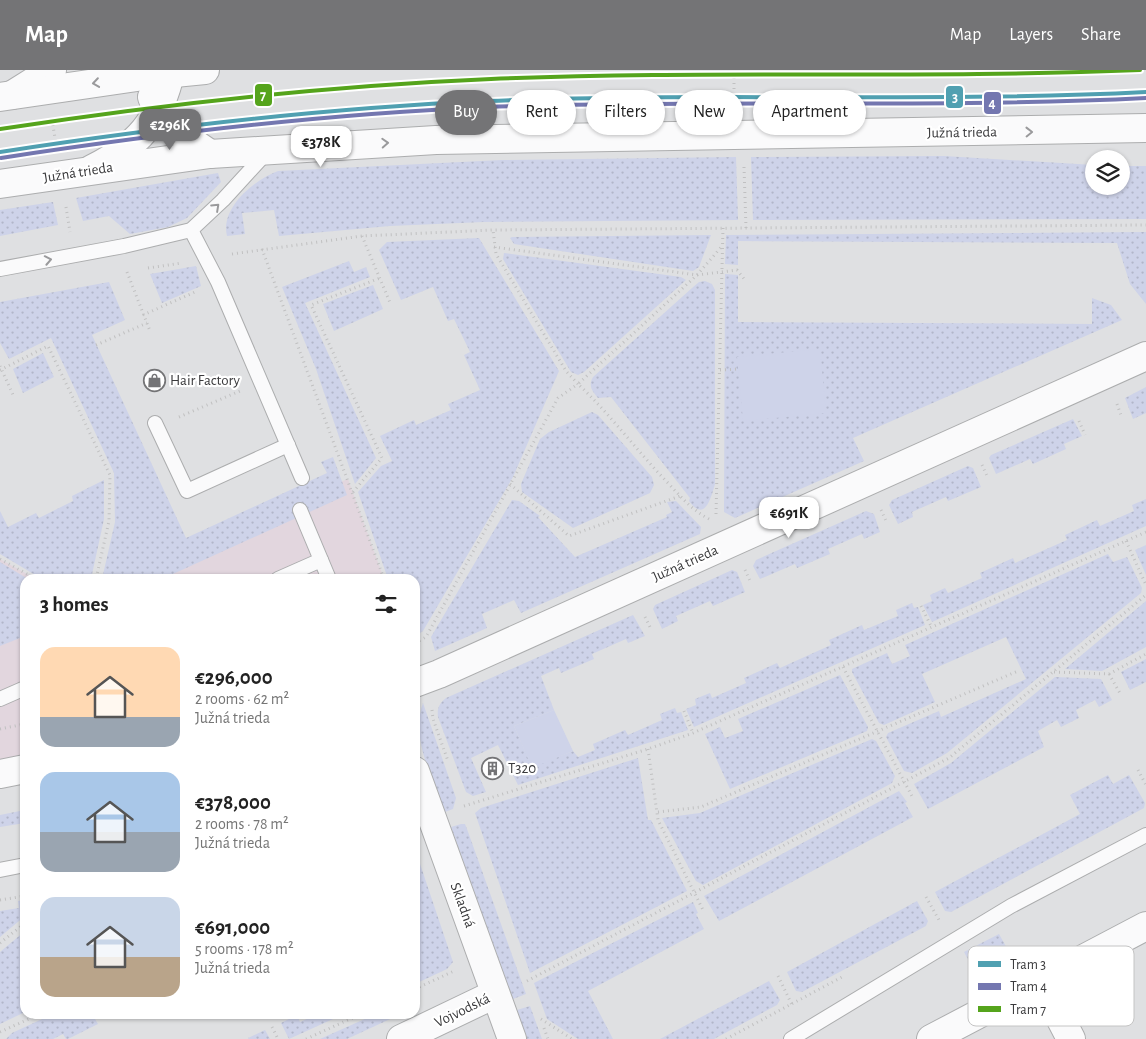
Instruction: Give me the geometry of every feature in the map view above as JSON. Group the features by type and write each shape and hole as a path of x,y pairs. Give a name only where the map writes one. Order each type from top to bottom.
{"street":[{"path":"6,96 52,70"},
{"path":"6,96 157,72 205,70"},
{"path":"92,169 117,157 132,144 158,113 157,72"},
{"path":"158,113 188,139 210,154"},
{"name":"Južná trieda","path":"0,184 92,169 210,154 436,140 1146,128"},
{"path":"1100,130 1146,140"},
{"name":"Južná trieda","path":"420,681 1146,356"},
{"path":"0,774 20,770"},
{"name":"Skladná","path":"420,785 512,1039"},
{"path":"1108,946 1146,926"},
{"name":"Vojvodská","path":"400,1039 495,994"},
{"path":"931,1039 968,1020"},
{"path":"1064,1026 1071,1039"}],"lane":[{"path":"0,269 132,244 191,230 223,200 269,149"},
{"path":"191,230 218,282 302,478"},
{"path":"155,423 188,492 288,445"},
{"path":"300,510 327,574"},
{"path":"289,574 321,560"},
{"path":"0,699 20,690"},
{"path":"791,1039 811,1034 1011,906 1146,835"},
{"path":"0,870 20,866"}],"path":[{"path":"145,269 262,249 362,236 493,230 1146,225"},
{"path":"493,230 494,247 566,371 604,409 649,463 680,496 696,512 716,522 723,228"},
{"path":"362,236 391,305"},
{"path":"420,641 426,638 558,398 578,384 697,274 722,245"},
{"path":"494,247 697,274 738,270 745,280"},
{"path":"262,249 382,574"},
{"path":"117,274 136,270"},
{"path":"127,272 150,331"},
{"path":"352,492 382,458 311,305 380,278"},
{"path":"143,315 218,282"},
{"path":"96,345 147,323"},
{"path":"14,397 0,368 48,346 110,475 109,521 97,574"},
{"path":"720,370 738,369"},
{"path":"175,419 235,393"},
{"path":"1116,402 1122,418"},
{"path":"1078,420 1085,434"},
{"path":"510,484 569,536 680,496"},
{"path":"464,806 648,749 693,733 1146,532"},
{"path":"1126,541 1146,585"},
{"path":"0,559 27,574"},
{"path":"527,981 696,894 949,758 1146,595"},
{"path":"920,606 932,628"},
{"path":"1053,672 1110,674 1146,654"},
{"path":"843,667 913,798"},
{"path":"658,812 701,807 1018,671"},
{"path":"1110,674 1121,695"},
{"path":"684,711 693,733"},
{"path":"0,729 20,725"},
{"path":"648,749 658,820 703,910"},
{"path":"1138,770 1146,785"},
{"path":"0,900 20,897"},
{"path":"926,897 941,923"},
{"path":"0,943 20,927"},
{"path":"420,988 457,969"},
{"path":"778,976 792,1004"},
{"path":"0,1032 29,1019"},
{"path":"306,1039 350,1019"},
{"path":"540,1019 572,1039"},
{"path":"272,1027 278,1039"}],"shaded area":[{"path":"944,156 1085,164 1085,195 1130,195 1130,166 1146,166 1146,219 753,220 751,157"},
{"path":"736,157 738,220 483,222 390,226 279,236 274,210 242,213 245,234 227,236 226,226 229,215 241,196 259,181 278,171 502,160"},
{"path":"218,173 221,182 187,218 168,227 130,234 109,216 83,221 76,198"},
{"path":"53,202 58,225 0,236 0,210"},
{"path":"1146,232 1146,304 1130,284 1117,243 738,241 738,265 725,264 726,235"},
{"path":"711,235 699,267 693,271 514,244 510,238 512,237"},
{"path":"479,238 559,371 513,477 423,631 420,633 420,574 386,574 358,492 381,466 392,461 380,436 414,420 416,425 451,410 448,404 480,390 464,355 470,352 454,319 448,321 433,287 401,300 379,250 387,242"},
{"path":"504,253 681,277 686,280 584,372 578,375 571,372 503,259"},
{"path":"349,261 354,272 366,267 370,277 305,303 376,458 355,484 316,369 282,287"},
{"path":"196,266 201,286 162,303 150,274"},
{"path":"725,274 738,275 738,322 1092,324 1092,298 1111,305 1122,320 853,438 864,461 735,518 724,512"},
{"path":"705,281 712,284 715,290 715,484 706,506 699,510 689,501 690,498 611,397 598,398 592,391 591,383 593,377 692,288 699,282"},
{"path":"109,282 125,320 92,335 186,538 327,473 321,462 333,457 347,495 173,574 103,574 115,522 114,473 51,338 9,359 0,343 0,302"},
{"path":"373,285 383,309 334,331 323,304"},
{"path":"820,349 826,413 743,421 737,357"},
{"path":"43,353 54,377 23,393 13,369"},
{"path":"1146,387 1146,413 1133,419 1125,398"},
{"path":"592,412 598,415 652,477 654,485 650,493 573,528 522,492 521,484 540,439 549,432"},
{"path":"1073,419 1082,436 1064,444 1066,449 1033,464 1030,459 996,474 989,458 991,455"},
{"path":"968,466 973,468 981,487 948,501 946,497 912,512 913,517 898,524 889,505 892,500"},
{"path":"348,479 382,574 113,574"},
{"path":"104,480 104,519 92,574 34,574 0,554 0,511 8,527 36,513 39,518 73,501 72,496"},
{"path":"1146,499 1146,526 932,622 923,605 932,601 930,595 945,588 948,593 982,578 980,573 1013,558 1015,563 1067,540 1065,535 1097,520 1100,526 1134,511 1132,505"},
{"path":"512,500 519,501 540,516 538,517 575,557 667,517 666,515 672,512 667,502 676,501 701,527 700,534 521,613 514,600 482,614 487,628 435,651 431,637"},
{"path":"866,511 874,514 880,532 864,539 862,534 828,549 830,554 797,568 795,564 760,579 753,566 756,560"},
{"path":"1146,545 1146,575 1135,550"},
{"path":"1108,554 1113,562 1127,557 1142,588 1141,593 947,753 912,773 904,771 886,737 888,733 939,711 941,717 1026,679 1006,637 922,674 935,702 884,725 879,723 852,669 887,653 892,664 910,656 905,645"},
{"path":"0,559 27,574 20,574 20,770 0,774"},
{"path":"0,562 20,574 20,638 0,646"},
{"path":"732,570 737,572 745,592 713,606 710,601 676,616 678,621 662,629 653,609 655,605"},
{"path":"1146,601 1146,647 1102,671 1065,669"},
{"path":"912,603 914,608 918,607 925,625 694,727 686,709 696,705 695,699 710,693 712,698 746,683 744,678 777,663 780,668 831,645 829,640 862,625 864,630 898,616 896,610"},
{"path":"633,615 645,636 628,643 626,639 592,654 594,659 561,673 559,668 541,676 554,710 514,726 532,767 573,751 578,757 595,750 593,744 625,730 628,735 662,720 660,714 675,708 677,713 681,712 688,730 518,785 498,745 471,758 486,792 473,796 466,792 438,717 438,709 442,702 446,698"},
{"path":"1146,659 1146,682 1130,690 1121,672"},
{"path":"840,675 868,727 867,731 730,789 705,734 720,727 725,738 743,731 738,719"},
{"path":"1055,677 1101,679 1112,700 1099,707 1095,700 1076,710 1079,718 1061,727 1057,720 1038,731 1044,747 928,809 914,784 951,763"},
{"path":"423,703 456,798 453,809 445,812 429,772 421,744 420,716"},
{"path":"554,710 573,751 532,768 514,726"},
{"path":"872,739 876,741 895,776 892,783 703,885 696,881 662,818 700,813"},
{"path":"638,758 648,820 651,820 687,891 530,973 475,813 481,808"},
{"path":"1108,775 1113,784 1129,775 1145,803 1144,808 951,912 945,911 935,892 1080,814 1070,795"},
{"path":"899,791 907,802 905,803 913,817 719,921 704,896"},
{"path":"20,811 20,824 0,827 0,815"},
{"path":"465,824 467,829 526,994 513,999 451,827"},
{"path":"420,864 453,962 447,969 420,982"},
{"path":"18,901 20,901 20,920 0,937 0,911 19,908"},
{"path":"917,901 928,921 926,926 802,992 796,991 787,972"},
{"path":"693,902 698,913 696,914 704,929 588,991 613,1039 578,1039 547,1019 534,983"},
{"path":"999,934 1006,946 976,946"},
{"path":"20,935 20,1014 0,1024 0,952"},
{"path":"968,950 968,959 964,952"},
{"path":"769,981 780,1000 777,1005 714,1039 660,1039"},
{"path":"530,1006 542,1039 527,1039 517,1010"},
{"path":"42,1019 95,1019 98,1024 68,1039 63,1034 53,1039 6,1039 12,1033"},
{"path":"289,1019 299,1019 300,1022 307,1019 333,1019 289,1039 281,1023"},
{"path":"365,1019 390,1019 347,1039 320,1039"},
{"path":"265,1030 270,1039 248,1038"}],"tram line":[{"name":"7","path":"0,129 245,97 429,82 572,76 978,74 1140,70"},
{"name":"3","path":"0,152 122,134 243,120 427,104 570,98 982,97 1146,92"},
{"name":"4","path":"1,158 123,140 244,126 427,110 570,105 900,104 1146,98"}],"place":[{"name":"Hair Factory","path":"154,380"},
{"name":"T320","path":"492,768"}]}
